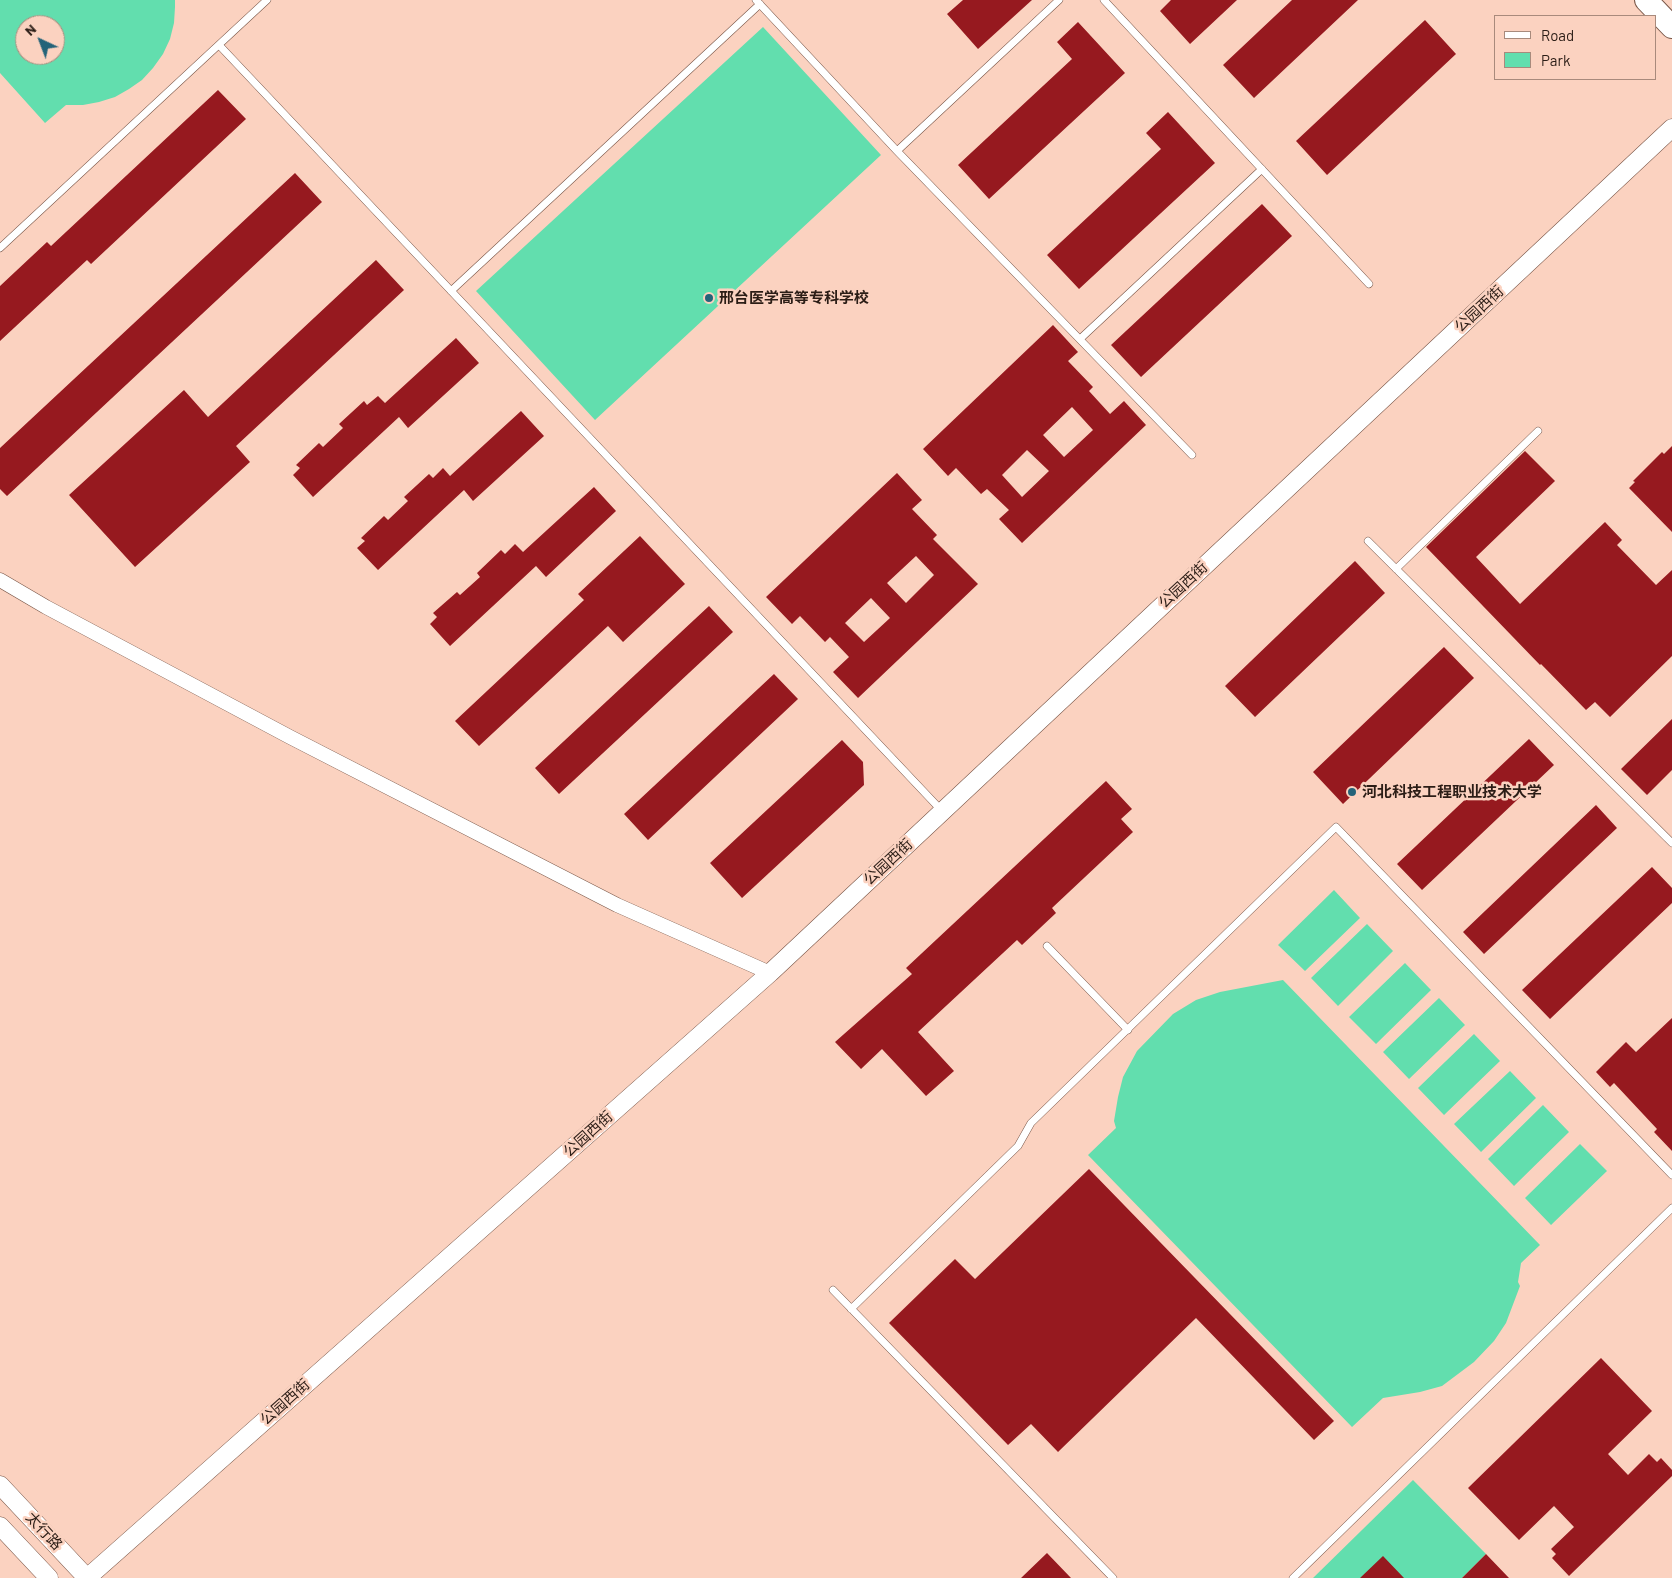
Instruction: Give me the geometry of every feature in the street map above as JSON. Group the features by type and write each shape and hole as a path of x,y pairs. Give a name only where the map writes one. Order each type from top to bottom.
{"main road":[{"path":"1646,0 1672,27"}],"street":[{"name":"公园西街","path":"87,1578 770,972 1672,128"},
{"path":"0,580 46,607 290,737 618,905 770,972"},
{"name":"太行路","path":"0,1485 87,1578"},
{"name":"太行路","path":"0,1526 49,1578"}],"lane":[{"path":"0,248 267,0"},
{"path":"897,151 1059,0"},
{"path":"1104,0 1369,284"},
{"path":"451,291 758,2 897,151 1192,455"},
{"path":"219,44 942,811"},
{"path":"1080,339 1262,169"},
{"path":"1396,569 1538,431"},
{"path":"1368,541 1672,843"},
{"path":"851,1309 1018,1146 1031,1123 1336,827 1672,1175"},
{"path":"1047,946 1128,1030"},
{"path":"1293,1578 1672,1208"},
{"path":"833,1290 1113,1578"}],"green space":[{"path":"0,0 175,0 174,23 170,39 163,54 142,80 115,97 83,105 66,105 45,123 0,73"},
{"path":"763,27 881,155 595,420 476,291"},
{"path":"1334,890 1360,918 1305,971 1278,945"},
{"path":"1367,924 1393,951 1338,1006 1311,978"},
{"path":"1405,963 1431,990 1376,1044 1349,1017"},
{"path":"1283,980 1540,1245 1521,1263 1518,1282 1520,1286 1506,1323 1494,1341 1474,1362 1442,1386 1383,1398 1352,1427 1088,1155 1116,1128 1114,1121 1123,1077 1137,1051 1173,1014 1196,1000 1220,992"},
{"path":"1439,998 1465,1025 1409,1079 1383,1052"},
{"path":"1474,1034 1500,1061 1444,1115 1418,1088"},
{"path":"1510,1071 1536,1098 1481,1152 1454,1124"},
{"path":"1543,1105 1569,1132 1514,1186 1488,1159"},
{"path":"1580,1144 1607,1171 1551,1225 1525,1198"},
{"path":"1413,1480 1486,1554 1462,1578 1313,1578"}],"building":[{"path":"963,0 1032,0 978,49 947,14"},
{"path":"1171,0 1237,0 1190,44 1160,11"},
{"path":"1292,0 1358,0 1254,98 1223,65"},
{"path":"1425,20 1456,54 1327,175 1296,141"},
{"path":"1078,22 1125,73 989,199 958,165 1072,59 1057,42"},
{"path":"218,90 246,119 91,264 87,260 0,341 0,286 47,242 51,246"},
{"path":"1168,112 1215,163 1079,289 1047,255 1161,149 1146,133"},
{"path":"295,173 322,202 7,496 0,489 0,448"},
{"path":"1262,204 1292,236 1141,377 1111,345"},
{"path":"376,260 404,290 236,446 250,462 135,567 69,495 184,390 208,417"},
{"path":"1053,325 1078,352 1068,361 1093,387 1089,391 1110,414 1124,401 1146,425 1022,543 999,519 1009,510 987,489 981,494 956,468 948,476 923,449","holes":["1072,407 1093,430 1064,457 1043,435","1027,450 1049,471 1022,497 1002,475"]},
{"path":"456,338 479,363 408,428 399,417 313,497 293,475 300,468 296,465 319,443 323,447 343,428 339,424 364,401 367,405 378,396 385,403"},
{"path":"521,411 544,436 473,501 464,490 378,570 357,548 365,541 361,538 384,516 388,520 408,501 404,497 429,474 433,478 443,468 450,476"},
{"path":"1672,446 1672,532 1629,488 1635,482 1633,481 1662,452 1664,454"},
{"path":"1525,451 1555,481 1476,557 1520,604 1605,522 1622,540 1617,545 1656,585 1672,570 1672,656 1610,717 1595,702 1586,710 1426,547"},
{"path":"897,473 922,500 912,509 937,535 933,539 978,584 858,698 833,672 849,657 830,637 825,642 800,616 792,624 766,597","holes":["916,556 934,575 906,603 887,583","871,598 890,618 864,642 845,623"]},
{"path":"594,487 616,511 546,577 536,566 450,646 430,624 437,617 433,613 457,592 460,595 480,577 477,573 501,550 505,554 515,544 523,552"},
{"path":"640,536 685,584 623,642 608,626 479,746 455,721 584,600 578,594"},
{"path":"1355,561 1385,593 1255,717 1225,686"},
{"path":"709,606 733,632 559,794 535,768"},
{"path":"1444,647 1474,678 1343,804 1313,772"},
{"path":"774,674 798,699 648,840 624,814"},
{"path":"1672,719 1672,770 1647,795 1621,769"},
{"path":"1529,739 1554,765 1422,890 1397,864"},
{"path":"842,740 863,762 864,785 742,898 710,863"},
{"path":"1106,781 1132,809 1121,819 1133,832 1052,908 1056,913 1022,945 1017,940 918,1032 954,1071 926,1096 882,1049 861,1069 835,1042 912,974 906,968"},
{"path":"1596,805 1617,828 1484,954 1463,932"},
{"path":"1652,867 1672,888 1672,903 1550,1019 1522,990"},
{"path":"1672,1018 1672,1151 1654,1132 1657,1129 1614,1083 1610,1087 1596,1072 1626,1042 1636,1052"},
{"path":"1089,1169 1334,1421 1314,1440 1196,1318 1058,1452 1031,1424 1008,1445 889,1323 955,1259 975,1279"},
{"path":"1601,1358 1652,1411 1608,1454 1628,1475 1649,1454 1657,1462 1661,1458 1672,1470 1672,1476 1569,1576 1552,1558 1556,1554 1551,1549 1574,1527 1554,1506 1519,1540 1468,1488"},
{"path":"1047,1553 1071,1578 1021,1578"},
{"path":"1486,1554 1509,1578 1462,1578"},
{"path":"1383,1556 1404,1578 1360,1578"}],"place":[{"name":"邢台医学高等专科学校","path":"709,298"},
{"name":"河北科技工程职业技术大学","path":"1352,792"}]}
